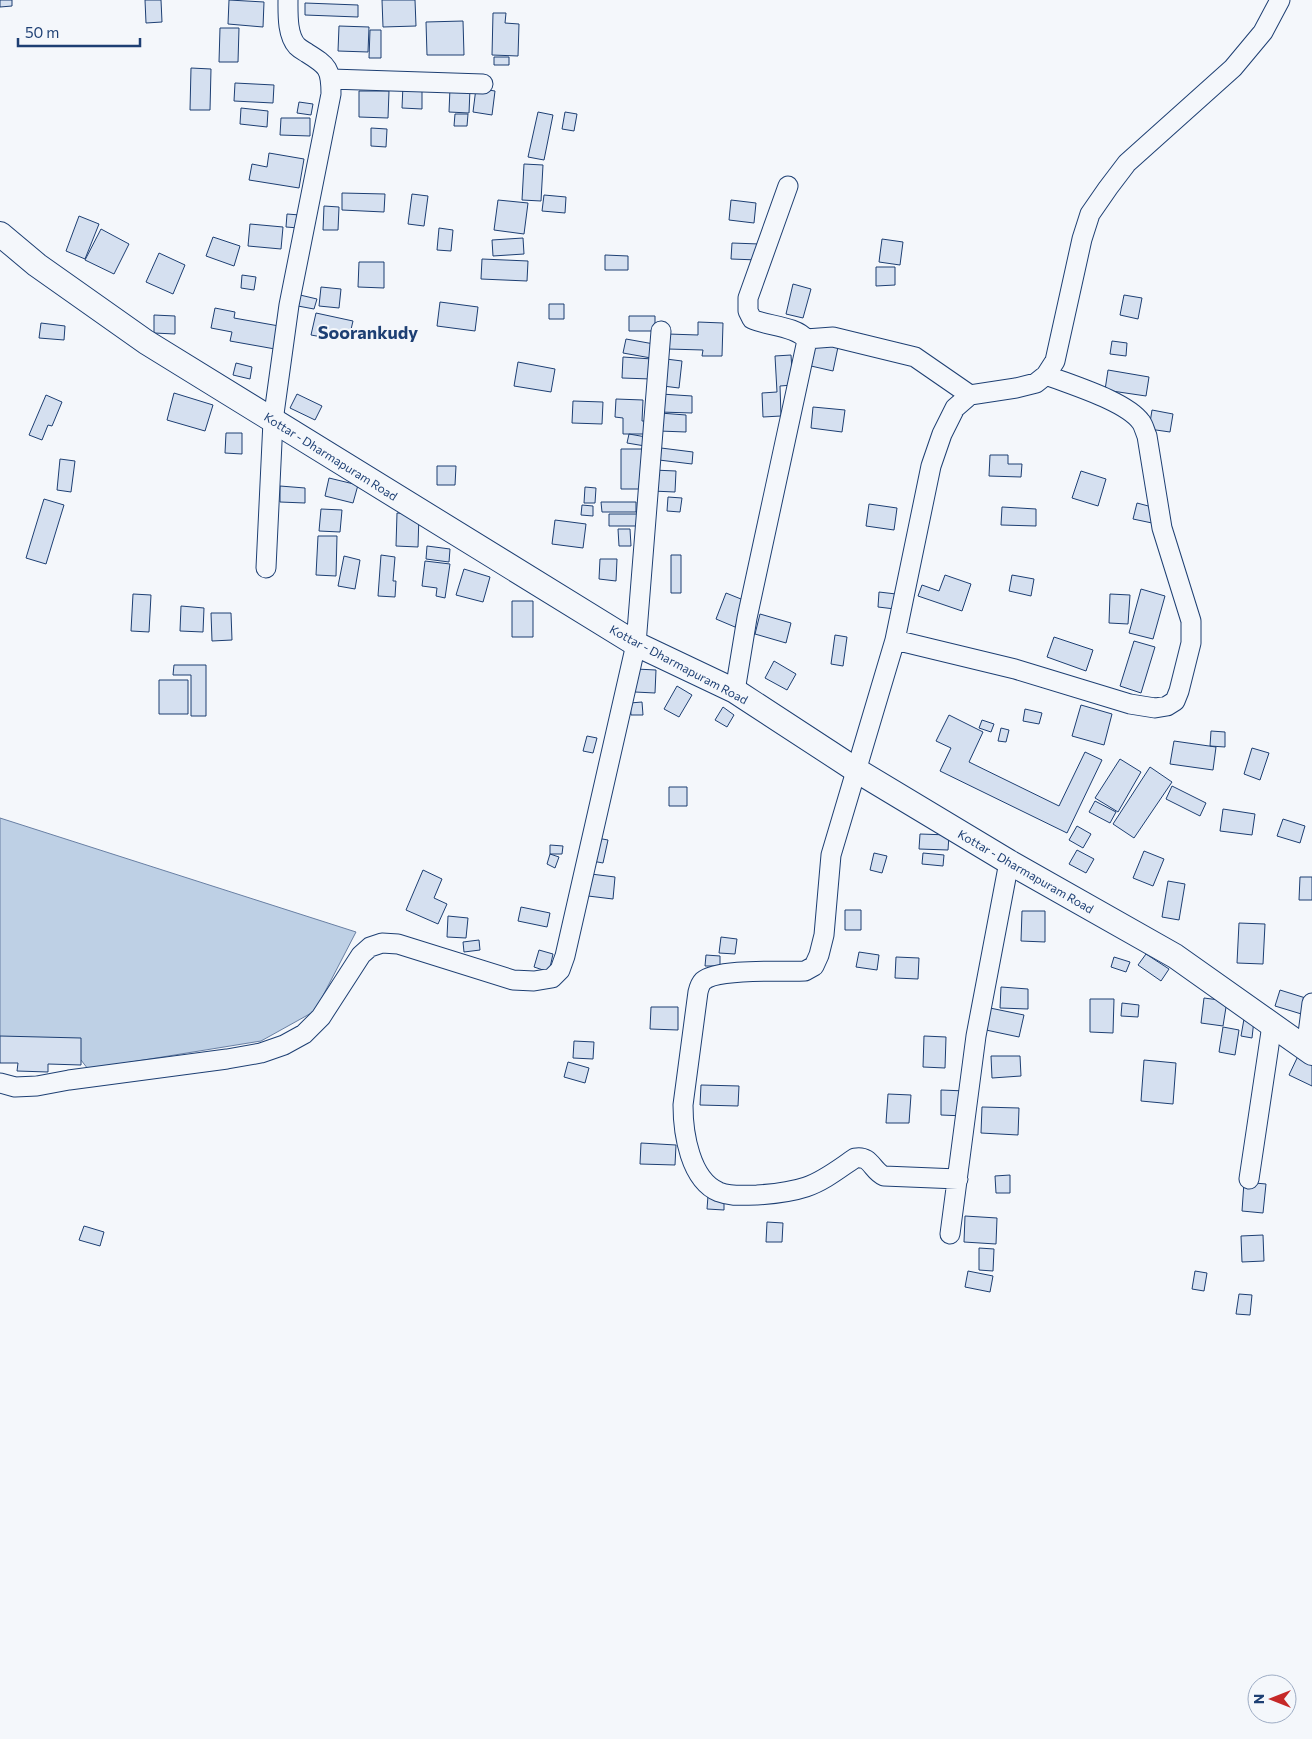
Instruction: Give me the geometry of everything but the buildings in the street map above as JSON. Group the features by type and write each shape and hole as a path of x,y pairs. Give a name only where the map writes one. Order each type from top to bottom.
{"main road":[{"name":"Kottar - Dharmapuram Road","path":"0,234 37,265 146,342 636,644 735,691 856,770 1009,862 1175,956 1309,1051"}],"street":[{"path":"266,568 273,421 289,305 331,94 331,80 326,65 298,46 293,39 288,15 288,0"},
{"path":"958,1179 884,1176 879,1174 869,1161 860,1157 807,1187 770,1194 732,1195 711,1188 703,1180 691,1159 683,1120 683,1105 698,992 703,982 713,976 728,973 805,971 814,966 824,935 830,855 895,640 932,466 942,434 955,408 970,394 1016,388 1036,383 1046,375 1055,361 1082,239 1090,214 1127,163 1233,68 1263,32 1280,0"},
{"path":"331,80 483,84"},
{"path":"788,186 748,298 748,311 752,319 762,324 797,331 806,339 833,337 916,358 970,394"},
{"path":"0,1083 15,1087 36,1086 227,1059 261,1053 284,1045 304,1034 321,1017 361,955 370,947 382,943 398,944 513,980 534,981 552,978 560,970 565,956 636,644 661,331"},
{"path":"735,691 747,618 806,339"},
{"path":"895,640 1015,669 1130,704 1155,708 1167,706 1175,701 1180,691 1191,643 1191,621 1162,528 1147,436 1142,422 1129,410 1114,402 1046,375"},
{"path":"950,1234 976,1036 1009,862"},
{"path":"1309,1051 1312,1003"},
{"path":"1250,1180 1272,1025"}],"water":[{"path":"0,818 356,932 315,1011 261,1041 88,1069 77,1055 0,1051"}],"district":[{"name":"Soorankudy","path":"368,332"}]}
